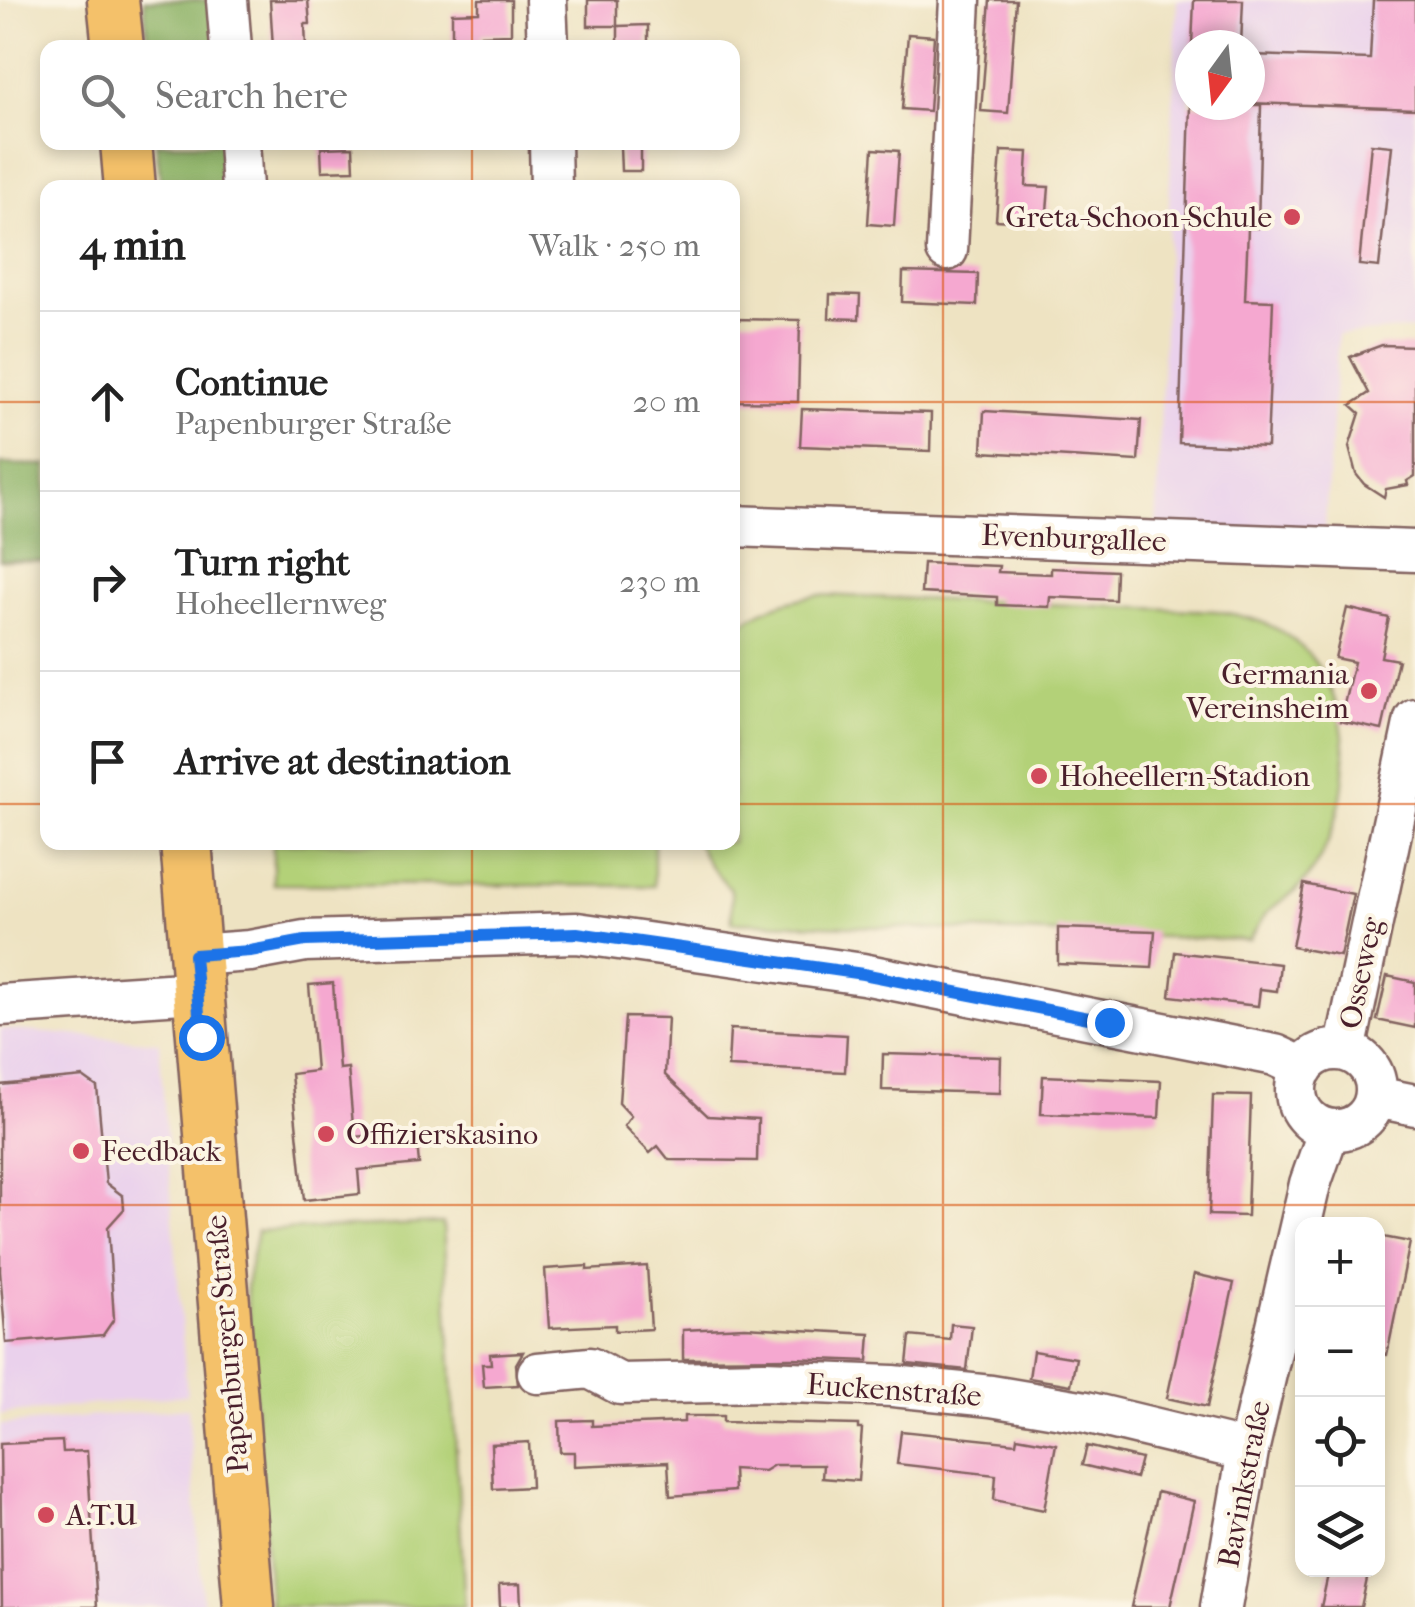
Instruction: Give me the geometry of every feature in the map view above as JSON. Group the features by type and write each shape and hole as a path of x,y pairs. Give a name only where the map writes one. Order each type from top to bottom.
{"main road":[{"path":"114,0 117,40"},
{"path":"127,150 129,180"},
{"name":"Papenburger Straße","path":"187,850 249,1607"}],"street":[{"path":"227,0 230,40"},
{"path":"546,0 548,40"},
{"path":"947,250 960,0"},
{"path":"239,150 241,180"},
{"path":"550,150 551,180"},
{"name":"Evenburgallee","path":"740,527 1278,562 1415,551"},
{"name":"Osseweg","path":"1345,1051 1415,719"},
{"path":"0,1005 196,974 250,951 305,941 577,933 863,974 1275,1055 1303,1068 1296,1093 1300,1108 1308,1119 1328,1130 1357,1126 1372,1110 1376,1097 1415,1105"},
{"name":"Osseweg","path":"1303,1068 1318,1054 1345,1051 1367,1064 1376,1085 1376,1097"},
{"name":"Bavinkstraße","path":"1221,1607 1248,1451 1310,1184 1328,1130"},
{"name":"Euckenstraße","path":"538,1373 590,1368 620,1384 764,1380 892,1386 990,1396 1086,1412 1248,1451"}],"shaded area":[{"name":"Greta-Schoon-Schule","path":"1177,0 1415,0 1415,329 1338,335 1324,538 1156,531 1175,51 1175,120 1265,120 1265,30 1176,30"},
{"path":"0,1029 159,1042 187,1395 0,1414"},
{"path":"188,1408 203,1607 0,1607 0,1425"}],"green space":[{"path":"144,0 227,0 230,40 147,40"},
{"path":"157,150 237,150 240,180 160,180"},
{"path":"0,464 40,465 40,562 0,560"},
{"name":"Hoheellern-Stadion","path":"818,595 1217,611 1275,628 1307,652 1325,678 1337,706 1344,769 1332,832 1309,876 1266,914 1249,940 732,922 731,890 701,850 740,850 740,626 772,607"},
{"path":"273,850 654,850 654,886 273,884"},
{"path":"443,1223 465,1607 270,1607 246,1285 257,1231"}],"building":[{"path":"270,0 308,0 310,24 305,24 306,40 272,40"},
{"path":"479,0 511,0 511,34 452,40 452,13 479,12"},
{"path":"588,0 617,0 617,26 588,26"},
{"path":"990,0 1016,0 1008,113 981,111"},
{"path":"1194,0 1243,0 1242,30 1193,30"},
{"path":"1373,0 1415,0 1415,109 1265,104 1265,56 1370,59"},
{"path":"648,25 648,40 618,40 618,26"},
{"path":"908,34 934,36 929,111 902,109"},
{"path":"1190,120 1261,120 1258,228 1248,228 1245,300 1273,301 1267,447 1179,443"},
{"path":"1371,144 1392,146 1379,267 1359,265"},
{"path":"873,149 899,151 894,226 868,224"},
{"path":"321,150 353,150 354,170 322,171"},
{"path":"620,150 641,150 641,171 621,171"},
{"path":"1001,151 1028,152 1026,186 1049,187 1046,223 996,220"},
{"path":"903,272 978,274 977,305 902,302"},
{"path":"830,294 860,295 859,319 829,318"},
{"path":"740,319 800,320 798,402 740,401"},
{"path":"1382,345 1415,346 1415,476 1407,481 1408,485 1386,489 1384,497 1356,474 1349,447 1360,413 1351,405 1369,393 1350,357"},
{"path":"802,409 931,413 930,451 800,446"},
{"path":"984,411 1141,420 1138,461 982,452"},
{"path":"923,563 999,566 998,572 1051,574 1051,568 1116,571 1115,600 1050,597 1049,607 997,605 997,597 921,593"},
{"name":"Germania Vereinsheim","path":"1347,608 1389,618 1381,657 1398,660 1382,730 1340,721 1354,662 1335,658"},
{"path":"1304,884 1353,894 1340,956 1292,947"},
{"path":"1058,928 1155,931 1152,968 1058,964"},
{"path":"1175,952 1280,964 1277,991 1260,989 1258,1006 1170,996"},
{"path":"1387,976 1415,982 1415,1028 1377,1020"},
{"name":"Offizierskasino","path":"333,983 339,1069 348,1068 354,1137 416,1131 419,1164 358,1170 360,1194 304,1200 291,1074 316,1071 309,985"},
{"path":"625,1017 668,1018 665,1075 708,1116 758,1119 757,1161 669,1160 658,1146 650,1153 624,1126 631,1116 619,1103"},
{"path":"730,1029 847,1035 845,1072 728,1067"},
{"path":"883,1054 1001,1057 1000,1093 882,1090"},
{"path":"1043,1076 1161,1081 1159,1118 1041,1114"},
{"path":"83,1077 97,1087 106,1183 123,1196 124,1209 108,1227 114,1319 103,1335 6,1343 0,1271 0,1085"},
{"path":"1213,1095 1251,1096 1247,1216 1209,1215"},
{"path":"1385,1237 1410,1242 1385,1355"},
{"path":"587,1266 587,1270 647,1266 651,1329 615,1331 615,1325 549,1328 545,1269"},
{"path":"1194,1274 1234,1283 1207,1407 1167,1398"},
{"path":"951,1324 972,1326 967,1370 907,1364 910,1336 950,1340"},
{"path":"745,1327 870,1334 868,1361 683,1359 683,1330"},
{"path":"1033,1351 1076,1358 1071,1385 1029,1378"},
{"path":"523,1352 516,1364 518,1385 484,1387 482,1364 491,1364 490,1354"},
{"path":"684,1416 723,1416 723,1422 858,1425 862,1429 858,1481 822,1478 823,1465 774,1465 764,1471 733,1469 734,1491 670,1496 668,1462 574,1466 574,1452 560,1452 559,1421 592,1420 592,1426 684,1422"},
{"path":"901,1431 1016,1443 1017,1437 1056,1444 1044,1510 994,1500 996,1475 897,1464"},
{"name":"A.T.U","path":"62,1441 63,1452 87,1451 97,1607 2,1607 0,1444"},
{"path":"529,1442 531,1487 493,1489 491,1444"},
{"path":"1087,1446 1141,1459 1136,1478 1082,1465"},
{"path":"1157,1492 1194,1501 1180,1563 1170,1607 1131,1607"},
{"path":"1327,1577 1367,1577 1361,1607 1321,1607"},
{"path":"520,1584 521,1607 500,1607 499,1585"}],"place":[{"name":"Greta-Schoon-Schule","path":"1292,217"},
{"name":"Germania Vereinsheim","path":"1369,691"},
{"name":"Hoheellern-Stadion","path":"1039,776"},
{"name":"Offizierskasino","path":"326,1134"},
{"name":"Feedback","path":"81,1151"},
{"name":"A.T.U","path":"46,1515"}],"route":[{"path":"201,1037 194,955 250,951 305,941 577,933 863,974 1109,1022"}]}
